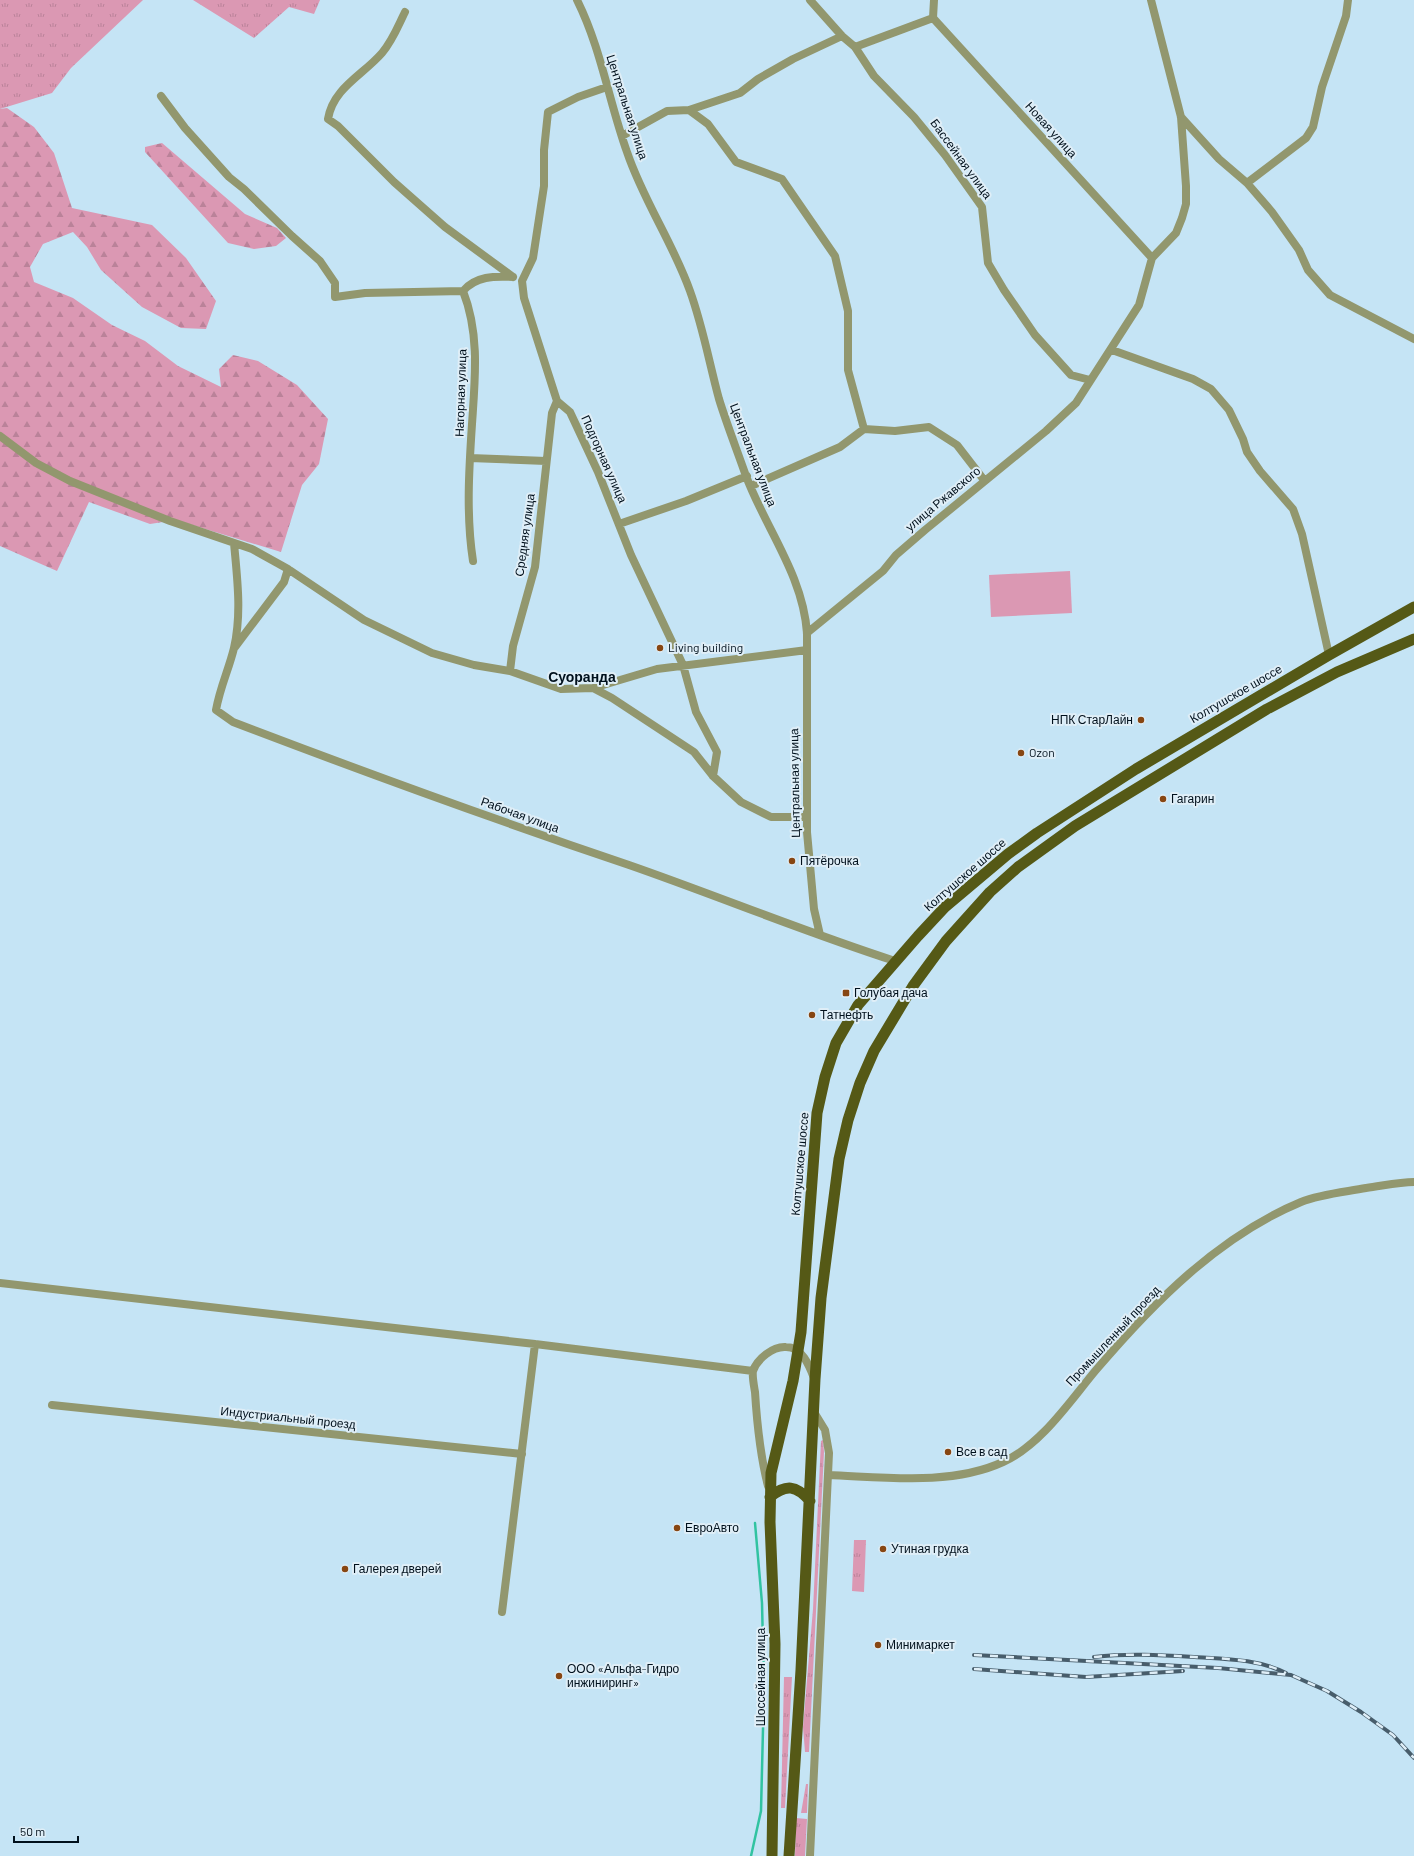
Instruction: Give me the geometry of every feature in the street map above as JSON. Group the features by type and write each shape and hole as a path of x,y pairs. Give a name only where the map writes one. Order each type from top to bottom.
{"main road":[{"name":"Колтушское шоссе","path":"770,1497 774,1457 793,1381 798,1350 817,1113 823,1083 836,1043 858,1005 895,961 945,907 1008,854 1037,833 1136,769 1329,655 1414,607"},
{"path":"789,1856 801,1670 815,1379 821,1298 839,1159 848,1120 860,1083 874,1051 913,986 946,941 990,892 1018,867 1075,826 1267,709 1337,672 1414,639"},
{"path":"770,1497 779,1490 791,1488 802,1492 810,1501"},
{"name":"Шоссейная улица","path":"770,1497 775,1644 772,1856"}],"street":[{"name":"Центральная улица","path":"577,0 591,33 622,136 638,178 667,236 690,290 707,342 720,401 747,476 762,512 790,566 803,603 807,633 807,817 814,909 820,935"},
{"name":"Бассейная улица","path":"810,0 842,36 854,47 874,76 914,117 945,155 982,207 988,263 1004,290 1035,335 1071,375 1090,380"},
{"path":"854,47 933,18 934,0"},
{"path":"1151,0 1181,117 1186,186 1186,204 1176,232 1152,258"},
{"path":"1247,183 1306,138 1313,127 1322,87 1346,16 1348,0"},
{"path":"405,12 393,37 382,53 341,90 330,107 328,119 338,126 394,182 445,227 513,277 522,281 533,258 544,186 544,150 548,112 578,97 607,88"},
{"name":"Новая улица","path":"933,18 1152,258"},
{"path":"622,136 667,111 689,110 740,93 758,79 793,59 842,36"},
{"path":"161,96 185,128 229,177 320,261 335,282 335,297 365,293 463,291 470,283 478,279 498,276 513,277"},
{"path":"689,110 708,124 736,162 782,179 835,256 848,311 848,370 864,429"},
{"path":"1181,117 1219,159 1247,183 1277,218 1298,250 1308,270 1330,295 1414,339"},
{"name":"улица Ржавского","path":"807,633 883,571 905,547 1058,420 1076,403 1090,380 1112,350 1139,305 1152,258"},
{"name":"Подгорная улица","path":"522,281 524,298 557,401 570,412 598,472 618,524 649,596 683,665 696,712 717,752 713,776"},
{"name":"Нагорная улица","path":"463,291 468,304 476,353 470,458 468,534 473,561"},
{"path":"1112,350 1193,379 1211,389 1229,410 1243,439 1247,452 1260,471 1293,509 1302,534 1329,655"},
{"name":"Средняя улица","path":"510,671 513,646 535,567 552,413 557,401"},
{"path":"751,486 840,447 864,429 895,431 929,427 957,445 984,480"},
{"path":"0,436 36,463 70,481 170,521 252,549 288,568 364,620 401,640 432,653 474,665 510,671 561,689 593,688 657,669 807,650"},
{"path":"470,458 546,461"},
{"path":"618,524 747,476"},
{"path":"234,543 239,616 234,648"},
{"path":"234,648 284,582 288,568"},
{"name":"Рабочая улица","path":"234,648 220,689 216,710 233,722 368,774 517,828 627,865 895,961"},
{"path":"593,688 612,698 694,752 713,776 741,802 771,817 807,817"},
{"name":"Промышленный проезд","path":"828,1475 933,1478 965,1474 1003,1462 1030,1446 1141,1321 1204,1260 1250,1226 1303,1201 1350,1191 1414,1182"},
{"path":"0,1283 535,1344 753,1371"},
{"path":"502,1612 535,1344"},
{"path":"770,1497 763,1465 757,1424 753,1371 762,1357 783,1346 792,1347 798,1350 808,1363 815,1379"},
{"name":"Индустриальный проезд","path":"52,1405 522,1454"},
{"path":"810,1856 828,1475 828,1441 825,1430 814,1412"}],"green space":[{"path":"0,0 143,0 71,68 52,93 0,109"},
{"path":"193,0 320,0 314,14 289,7 254,38"},
{"path":"7,108 34,127 54,153 72,208 152,225 186,258 216,301 206,329 181,328 142,307 101,270 87,247 73,232 43,244 30,267 34,282 73,298 112,325 145,341 178,366 221,387 219,369 233,355 258,361 297,385 328,419 319,464 302,485 281,552 176,520 150,524 89,502 57,571 0,546 0,109"},
{"path":"162,143 245,214 277,228 286,238 276,246 254,249 228,243 145,152 145,147"},
{"path":"1070,571 1072,613 991,617 989,575"},
{"path":"823,1440 824,1452 809,1752 805,1752 803,1727 813,1609 821,1441"},
{"path":"854,1540 866,1540 864,1592 852,1591"},
{"path":"784,1677 792,1677 785,1808 781,1808"},
{"path":"806,1784 808,1784 807,1813 801,1813"},
{"path":"796,1818 807,1819 805,1856 795,1856"}],"waterway":[{"path":"751,1856 761,1811 764,1688 762,1603 755,1523"}],"railway":[{"path":"974,1655 1218,1668 1291,1675 1327,1691 1361,1712 1393,1735 1414,1758"},
{"path":"1094,1657 1144,1655 1230,1659 1253,1662 1275,1668 1286,1673"},
{"path":"974,1669 1086,1677 1183,1671"}],"place":[{"name":"Living building","path":"660,648"},
{"name":"НПК СтарЛайн","path":"1141,720"},
{"name":"Ozon","path":"1021,753"},
{"name":"Гагарин","path":"1163,799"},
{"name":"Пятёрочка","path":"792,861"},
{"name":"Голубая дача","path":"846,993"},
{"name":"Татнефть","path":"812,1015"},
{"name":"Все в сад","path":"948,1452"},
{"name":"ЕвроАвто","path":"677,1528"},
{"name":"Утиная грудка","path":"883,1549"},
{"name":"Галерея дверей","path":"345,1569"},
{"name":"Минимаркет","path":"878,1645"},
{"name":"ООО «Альфа-Гидро инжиниринг»","path":"559,1676"}],"district":[{"name":"Суоранда","path":"582,677"}]}
